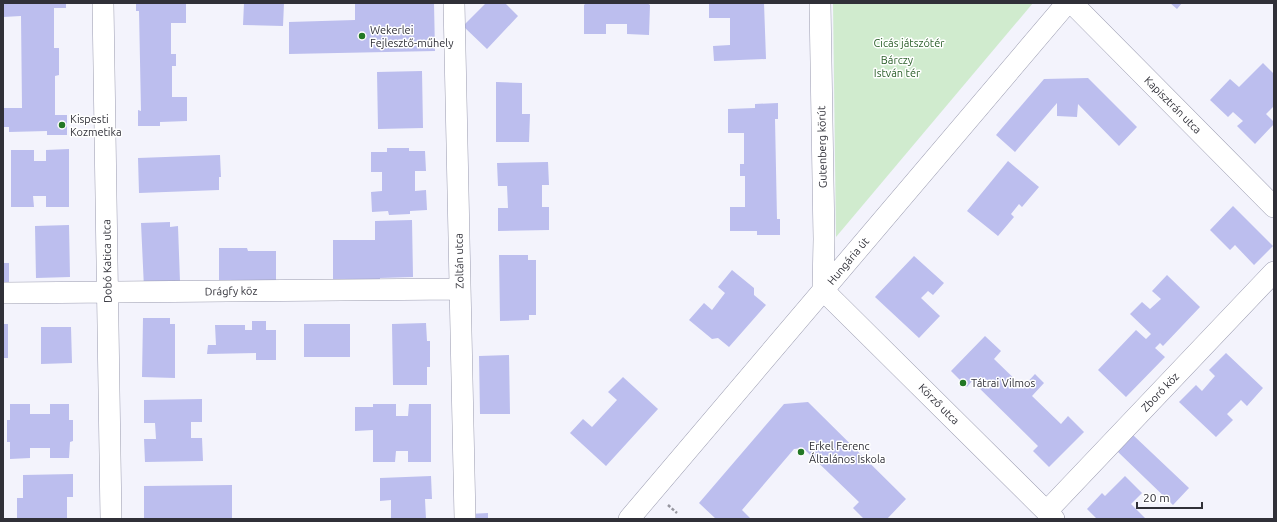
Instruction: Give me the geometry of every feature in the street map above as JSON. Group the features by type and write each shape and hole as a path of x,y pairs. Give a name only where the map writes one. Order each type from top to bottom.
{"street":[{"name":"Dobó Katica utca","path":"103,3 111,519"},
{"name":"Zoltán utca","path":"454,3 465,519"},
{"name":"Gutenberg körút","path":"820,3 823,290"},
{"name":"Hungária út","path":"629,519 1067,3"},
{"name":"Kapisztrán utca","path":"1072,3 1274,207"},
{"name":"Zboró köz","path":"1050,515 1274,272"},
{"name":"Drágfy köz","path":"3,293 459,289"},
{"name":"Körző utca","path":"823,290 1050,515"}],"green space":[{"name":"Bárczy István tér","path":"833,3 1033,3 836,237"}],"building":[{"path":"3,3 66,3 66,8 54,8 54,48 59,48 59,75 55,76 55,115 67,115 67,135 47,135 47,131 9,132 9,127 3,127 3,108 22,108 21,16 3,17"},
{"path":"136,3 186,3 186,23 171,23 171,54 176,54 176,66 172,66 172,97 187,97 187,121 160,122 160,126 138,126 138,110 141,111 139,11 136,11"},
{"path":"244,3 284,3 283,26 243,25"},
{"name":"Wekerlei Fejlesztő-műhely","path":"355,3 434,3 435,51 289,54 289,22 355,20"},
{"path":"486,3 505,3 518,16 487,49 463,26"},
{"path":"586,3 647,3 650,5 649,35 627,34 627,24 606,24 606,34 584,34 584,5"},
{"path":"709,3 764,3 766,59 714,61 713,46 730,45 730,18 709,18"},
{"path":"1170,3 1182,3 1177,9"},
{"path":"1263,63 1274,74 1274,106 1266,114 1274,122 1274,124 1255,144 1237,126 1243,121 1233,112 1228,117 1210,100 1230,79 1239,87"},
{"path":"422,71 423,128 378,129 377,72"},
{"path":"1088,78 1137,127 1119,146 1078,104 1077,117 1057,116 1057,103 1015,152 996,135 1044,79"},
{"path":"496,82 522,83 522,114 530,114 529,142 496,142"},
{"path":"778,103 778,119 775,119 777,219 780,219 780,235 757,235 757,231 730,231 730,207 745,207 745,176 740,176 740,164 744,164 744,133 728,133 728,109 755,108 755,104"},
{"path":"387,148 409,148 409,151 425,151 426,171 415,171 415,191 426,190 427,210 410,211 410,214 389,215 388,211 372,212 371,192 382,191 382,172 371,172 371,152 387,152"},
{"path":"69,149 69,207 46,207 46,196 33,196 34,207 11,207 11,150 34,150 34,161 46,161 46,150"},
{"path":"220,155 221,177 219,177 219,190 139,193 138,158"},
{"path":"1008,161 1039,187 1022,207 1019,204 1011,214 1014,217 998,236 967,211"},
{"path":"548,162 549,185 542,185 542,207 549,207 549,230 498,231 498,208 508,208 507,186 498,186 497,163"},
{"path":"1233,206 1273,246 1254,265 1235,245 1230,250 1210,230"},
{"path":"412,220 413,277 380,278 380,286 333,287 333,240 375,240 375,221"},
{"path":"170,222 170,227 178,226 180,282 144,288 141,223"},
{"path":"69,225 70,277 36,278 35,226"},
{"path":"219,248 247,248 248,251 276,251 276,284 219,284"},
{"path":"499,255 528,255 528,260 536,260 536,315 529,315 529,320 500,321"},
{"path":"914,256 944,283 933,295 928,291 921,298 940,316 919,338 875,297"},
{"path":"3,263 9,263 9,282 3,283"},
{"path":"732,270 754,288 754,295 766,305 729,347 718,338 712,339 689,320 704,303 712,310 725,293 718,287"},
{"path":"1167,275 1200,307 1163,346 1160,343 1155,348 1165,357 1126,397 1098,370 1136,330 1146,339 1151,334 1130,314 1142,302 1150,309 1161,299 1152,291"},
{"path":"143,318 170,318 170,324 175,324 175,378 142,377"},
{"path":"252,321 266,321 266,330 276,330 276,360 256,360 256,353 207,354 208,345 216,345 215,325 245,325 245,330 252,330"},
{"path":"426,323 427,341 430,341 430,367 427,367 427,385 393,385 392,324"},
{"path":"3,324 8,324 8,358 3,358"},
{"path":"304,324 350,324 350,357 304,357"},
{"path":"41,327 71,327 72,363 41,364"},
{"path":"985,336 1001,351 994,359 1023,387 1035,374 1044,383 1032,396 1061,424 1068,416 1084,432 1049,467 1033,451 1038,446 972,381 967,387 951,371"},
{"path":"1226,353 1263,388 1247,406 1241,400 1227,414 1233,420 1216,437 1179,402 1196,385 1202,391 1215,376 1209,370"},
{"path":"509,355 510,414 480,414 479,356"},
{"path":"623,377 658,409 606,466 570,433 583,419 592,427 617,400 608,392"},
{"path":"202,399 202,422 191,422 191,438 202,438 203,461 145,462 144,439 156,439 155,423 144,423 144,400"},
{"name":"Erkel Ferenc Általános Iskola","path":"808,402 906,499 887,519 864,519 853,508 859,502 803,448 794,449 742,510 751,519 716,519 699,503 784,404"},
{"path":"10,404 30,404 30,414 50,414 50,404 69,404 69,420 73,420 73,441 70,442 69,458 50,458 50,448 30,448 30,458 10,459 10,442 7,442 7,420 10,420"},
{"path":"373,404 396,404 396,416 408,416 409,404 431,404 431,462 408,462 408,451 396,451 395,462 373,462 373,430 355,431 355,407 373,407"},
{"path":"1133,435 1189,488 1173,505 1118,452"},
{"path":"73,474 73,497 67,497 67,519 17,519 17,498 23,498 23,475"},
{"path":"431,476 432,499 425,499 426,519 391,519 391,500 380,501 380,478"},
{"path":"1125,476 1142,493 1131,504 1146,519 1097,519 1087,509 1102,493 1105,496"},
{"path":"232,485 232,519 144,519 144,486"},
{"path":"488,513 488,519 468,519 468,514"}],"place":[{"name":"Wekerlei Fejlesztő-műhely","path":"362,36"},
{"name":"Kispesti Kozmetika","path":"62,125"},
{"name":"Tátrai Vilmos","path":"963,383"},
{"name":"Erkel Ferenc Általános Iskola","path":"801,452"}],"park label":[{"name":"Cicás játszótér","path":"909,43"}]}
